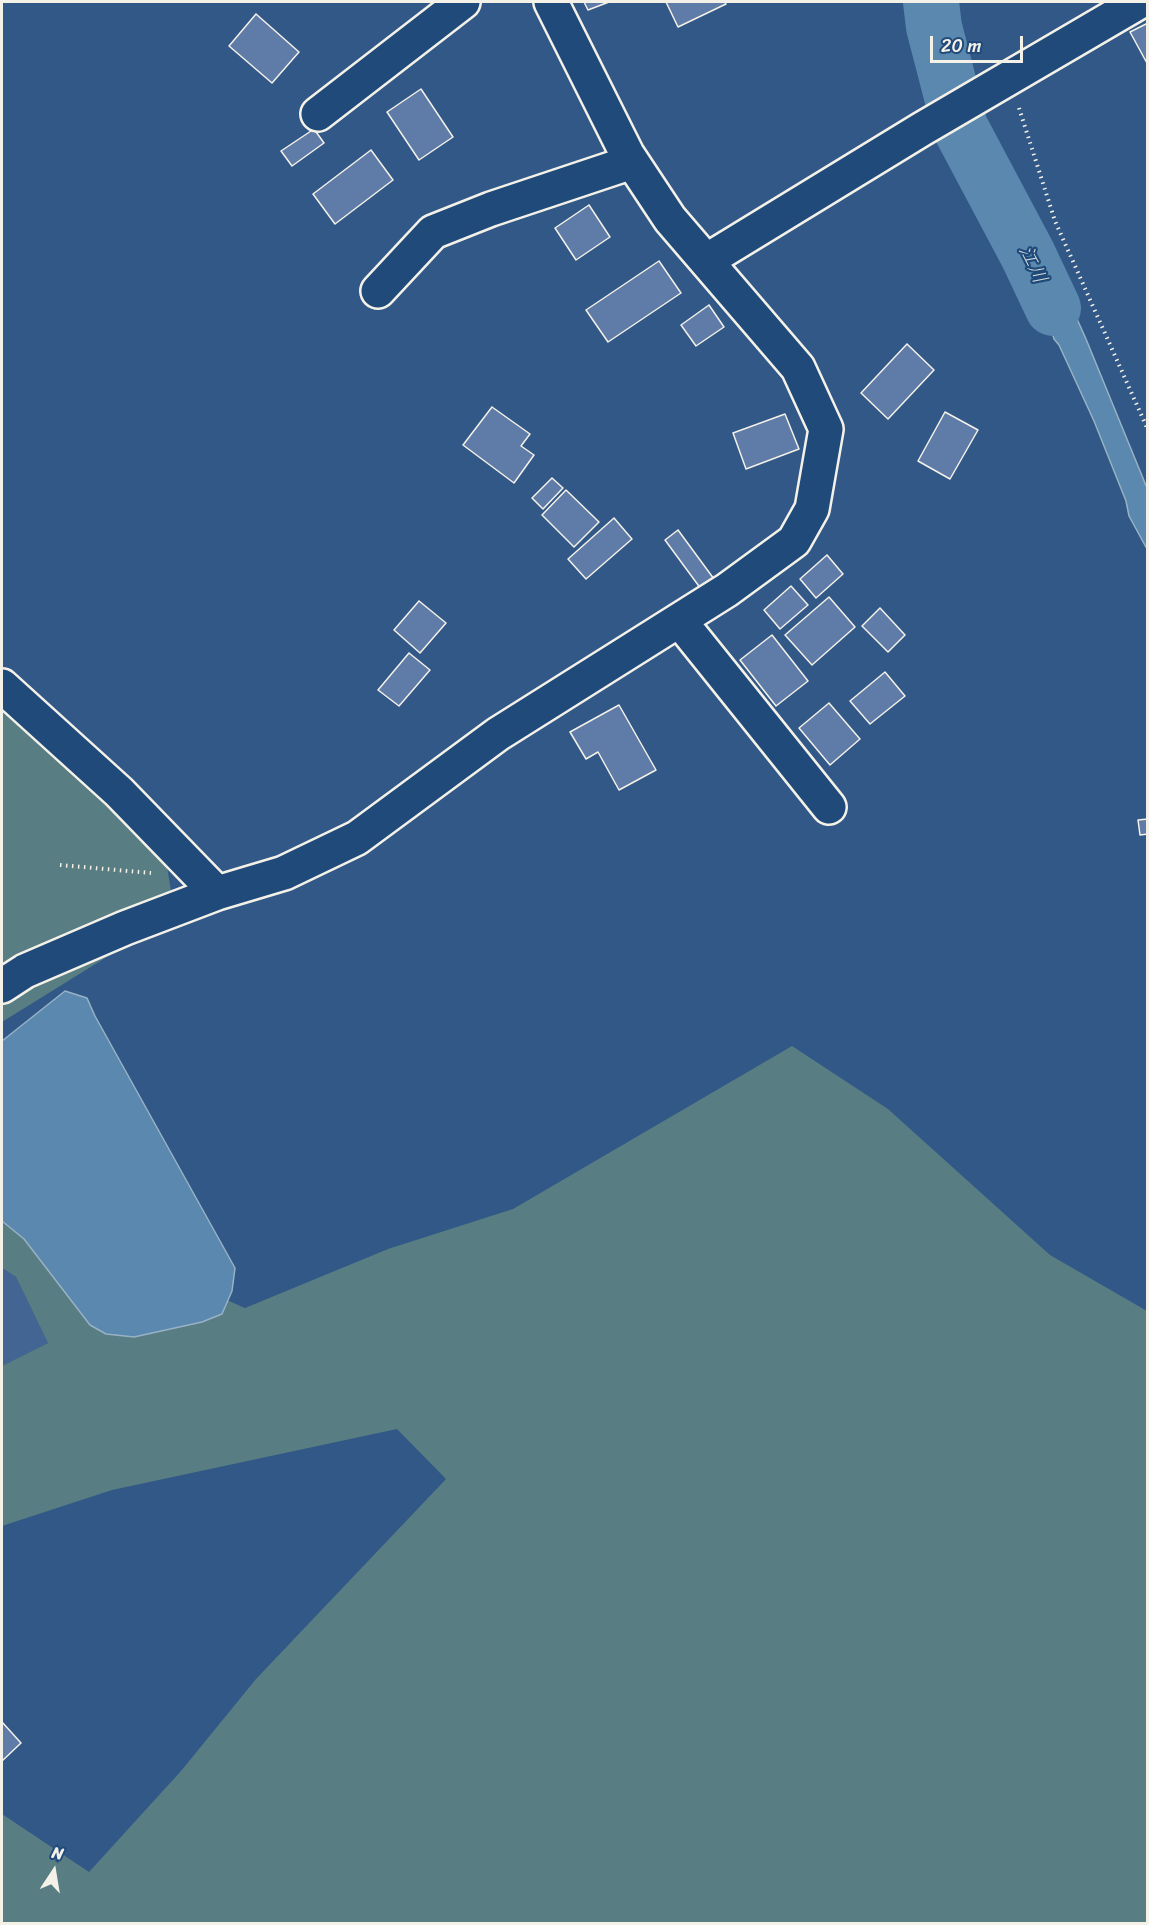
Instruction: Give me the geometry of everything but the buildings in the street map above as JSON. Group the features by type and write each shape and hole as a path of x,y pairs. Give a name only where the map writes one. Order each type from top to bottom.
{"street":[{"path":"318,114 463,2"},
{"path":"2,986 25,971 124,928 217,892 284,873 357,838 498,734 727,590 794,541 812,508 826,429 798,368 670,219 632,162 551,2"},
{"path":"706,261 1008,77 1139,2"},
{"path":"378,291 433,232 491,209 632,162"},
{"path":"679,620 829,807"},
{"path":"2,686 119,792 217,892"}],"path":[{"path":"1008,77 1055,221 1148,430"},
{"path":"60,865 155,874"}],"shaded area":[{"path":"2,1268 16,1277 48,1343 2,1366"}],"green space":[{"path":"2,698 167,866 171,891 139,937 2,1022"},
{"path":"792,1046 888,1109 1050,1255 1147,1311 1147,1923 2,1923 2,1814 89,1872 181,1771 256,1679 446,1479 397,1429 112,1490 2,1526 2,1366 48,1343 16,1277 2,1268 2,1202 245,1308 388,1249 513,1209"}],"water":[{"path":"913,2 950,2 954,4 953,16 958,42 956,58 960,69 972,82 931,108 915,32"},
{"path":"967,115 981,149 976,157 959,153 945,127"},
{"path":"1019,238 1037,238 1051,261 1086,339 1147,488 1147,549 1129,516 1126,501 1094,421 1059,345 1054,339 1046,312 1016,246"},
{"path":"65,991 87,998 235,1268 232,1291 222,1314 202,1322 134,1337 106,1334 90,1325 24,1239 2,1221 2,1041"}],"waterway":[{"name":"江川","path":"931,2 934,27 960,127 1028,255 1053,308"}]}
